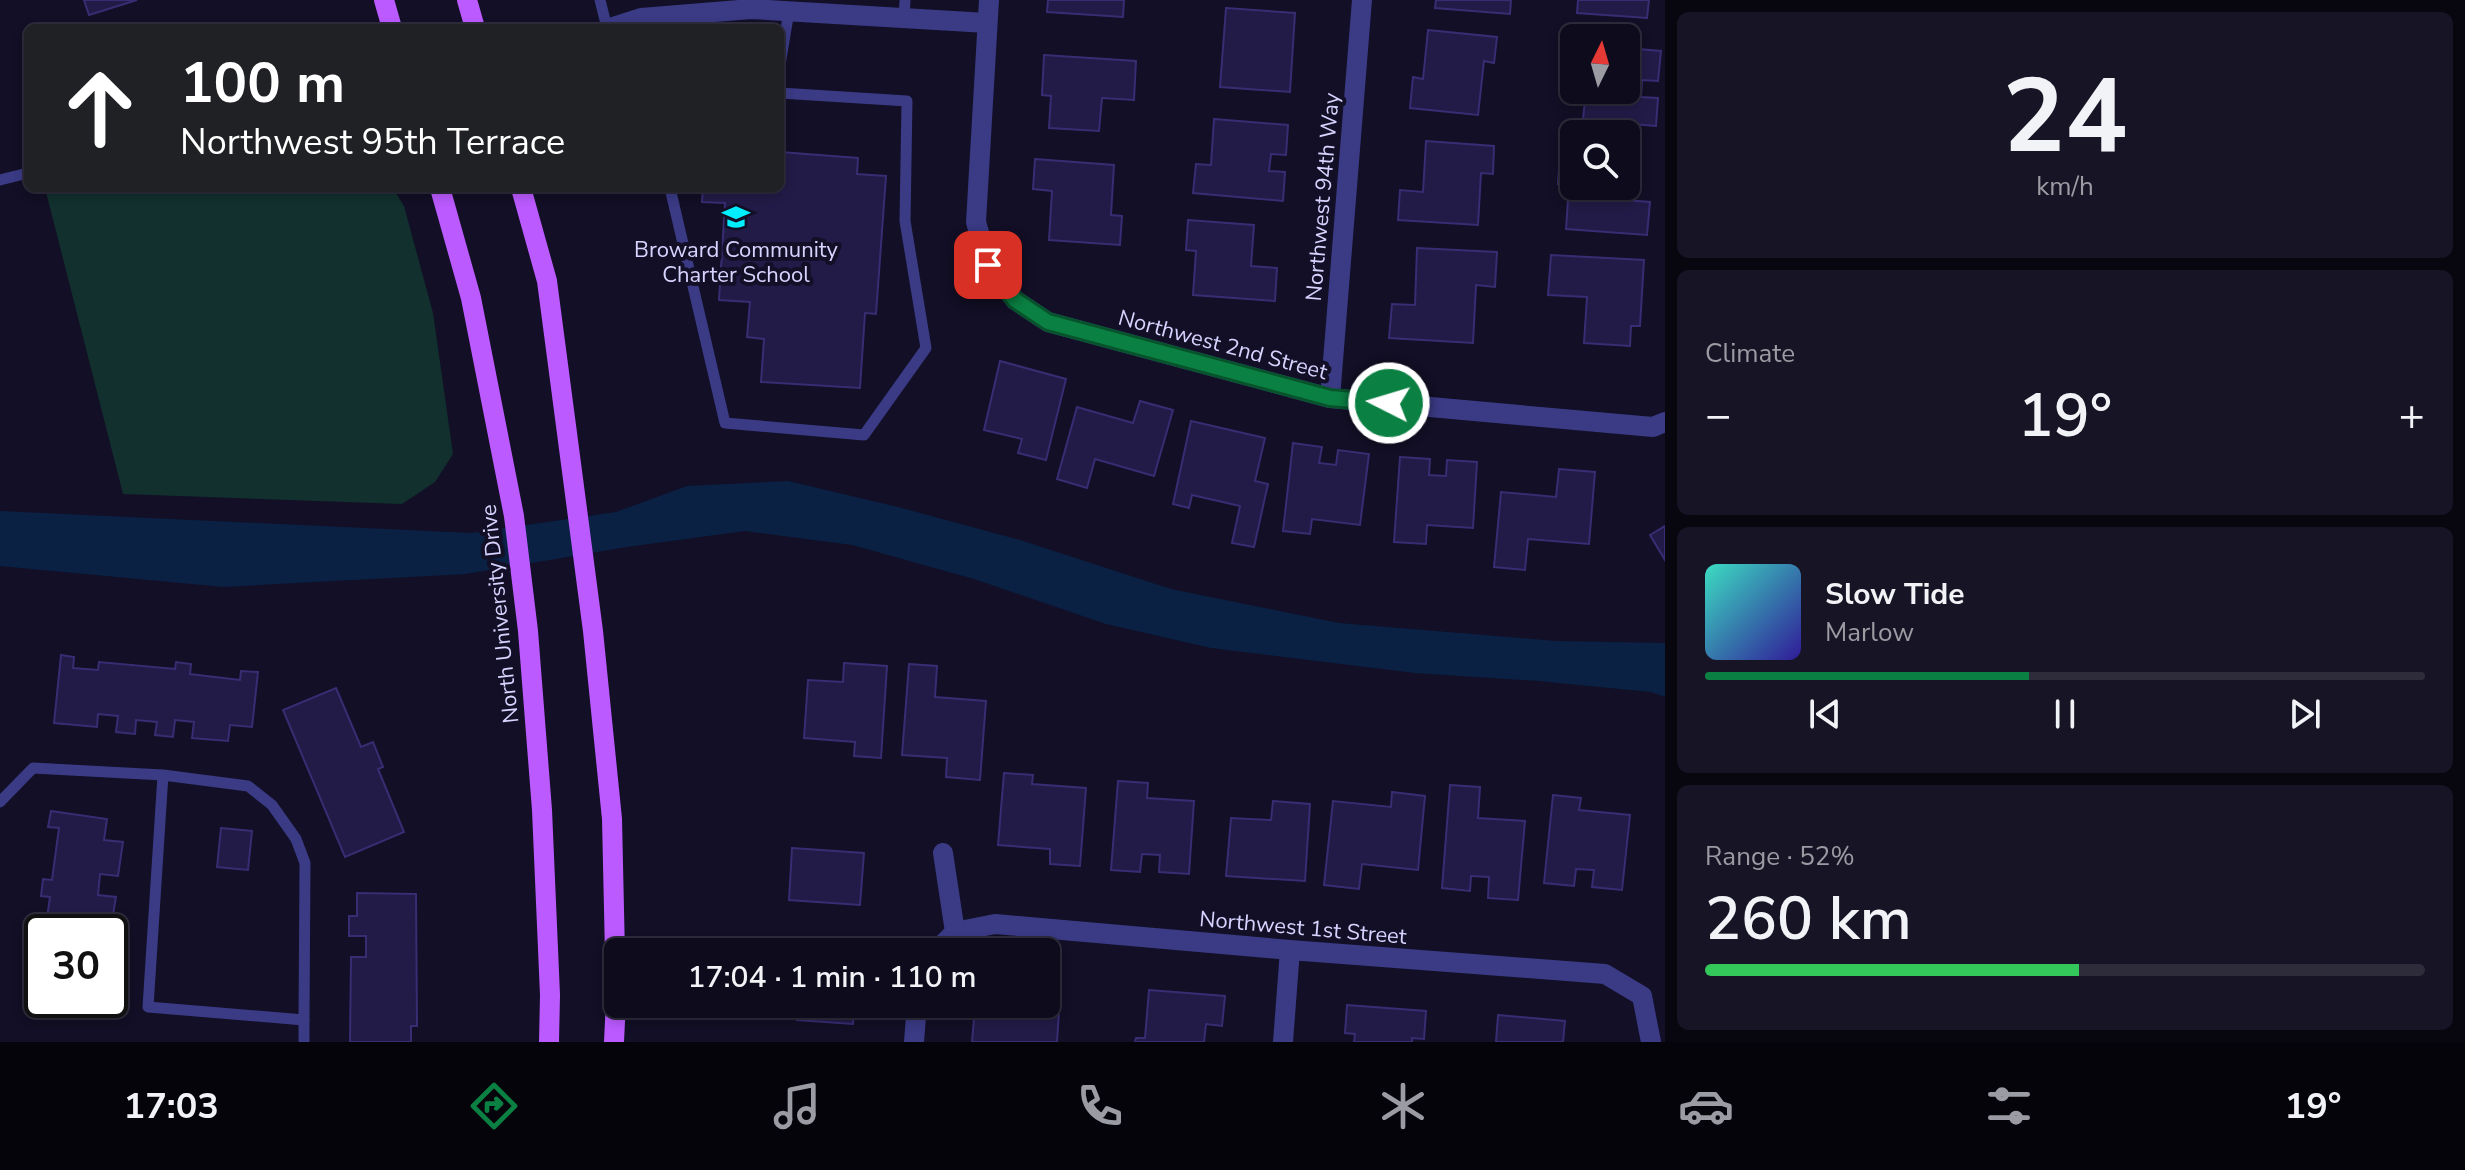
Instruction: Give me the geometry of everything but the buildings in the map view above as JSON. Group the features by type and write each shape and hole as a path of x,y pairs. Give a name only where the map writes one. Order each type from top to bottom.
{"main road":[{"path":"384,0 391,24"},
{"path":"467,0 474,24"},
{"name":"North University Drive","path":"441,192 471,298 514,516 528,631 542,810 550,995 549,1042"},
{"path":"522,192 547,281 585,569 612,819 614,1042"},
{"path":"550,995 556,1042"}],"street":[{"name":"Northwest 2nd Street","path":"989,0 976,222 988,265 1015,300 1048,322 1330,398 1653,427 1665,422"},
{"name":"Northwest 94th Way","path":"1330,398 1362,0"},
{"path":"622,24 641,18 751,9 904,10 987,23"},
{"path":"943,853 955,932 949,938"},
{"name":"Northwest 1st Street","path":"955,932 995,924 1605,974 1642,996 1651,1042"},
{"path":"1283,1042 1290,950"},
{"path":"914,1042 916,1018"}],"lane":[{"path":"600,0 608,24"},
{"path":"784,41 789,11"},
{"path":"671,192 725,423 864,435 926,348 905,221 907,101 784,93"},
{"path":"0,180 24,174"},
{"path":"0,802 33,768 163,775 248,786 272,805 296,839 305,863 304,1042"},
{"path":"163,775 148,1007 304,1020"}],"green space":[{"path":"46,192 395,192 404,206 433,313 453,454 435,482 402,504 123,494"}],"water":[{"path":"788,481 1020,540 1171,589 1339,623 1556,641 1665,643 1665,697 1651,692 1415,673 1211,648 1106,624 974,579 852,545 745,531 466,574 223,587 0,566 0,511 471,533 616,512 687,486"}],"place":[{"name":"Broward Community Charter School","path":"736,217"}],"route":[{"path":"988,265 1015,300 1048,322 1330,398 1389,403"}]}
